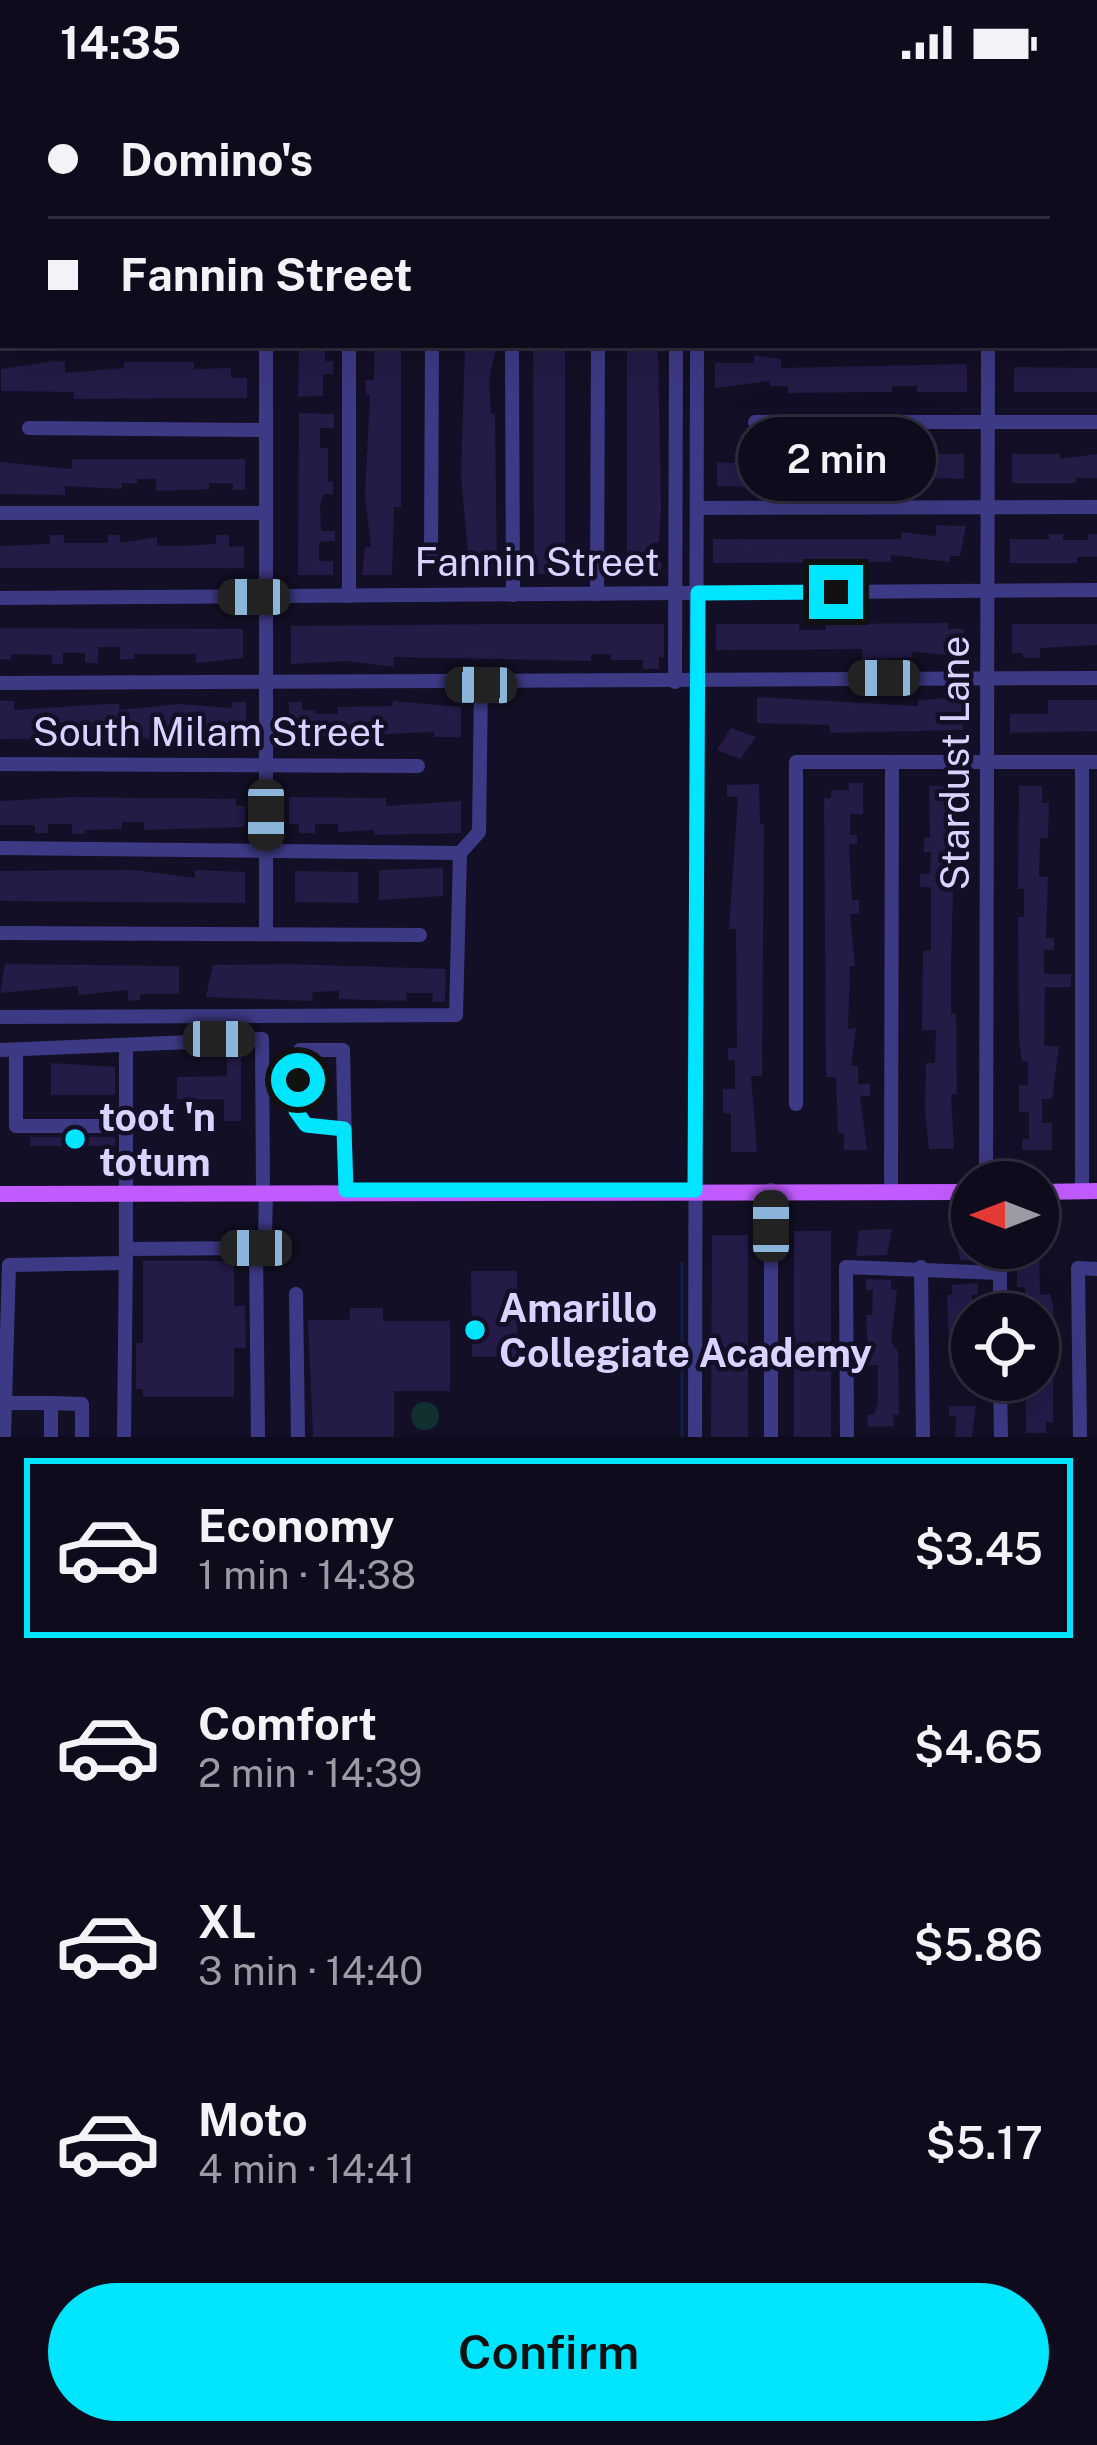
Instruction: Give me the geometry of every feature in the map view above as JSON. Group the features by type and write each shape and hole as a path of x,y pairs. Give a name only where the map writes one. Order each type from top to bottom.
{"main road":[{"path":"1059,1192 1090,1191"},
{"path":"0,1194 951,1192"}],"street":[{"path":"266,348 266,933"},
{"path":"349,348 349,596"},
{"path":"431,551 432,348"},
{"path":"512,348 513,595"},
{"path":"597,594 598,348"},
{"path":"676,348 676,682"},
{"path":"695,1437 697,348"},
{"name":"Stardust Lane","path":"986,1161 988,348"},
{"path":"755,422 1097,422"},
{"path":"28,428 266,430"},
{"path":"698,508 1097,507"},
{"path":"0,513 266,512"},
{"name":"Fannin Street","path":"0,598 1097,590"},
{"path":"0,683 481,685 700,678 1097,678"},
{"path":"0,1016 456,1015 460,853 479,832 481,685"},
{"path":"796,1104 796,762 1090,762 1090,1191"},
{"path":"891,1191 892,763"},
{"name":"South Milam Street","path":"0,764 418,766"},
{"path":"0,848 460,853"},
{"path":"0,934 420,934"},
{"path":"4,1437 9,1264 256,1248 265,1239 262,1039 175,1038 154,1047 8,1050 16,1126 126,1126"},
{"path":"124,1437 126,1048"},
{"path":"344,1129 306,1125 296,1111 300,1050 343,1050 346,1190"},
{"path":"771,1190 771,1437"},
{"path":"256,1248 258,1437"},
{"path":"847,1437 846,1267 1000,1273 1000,1293"},
{"path":"921,1267 923,1437"},
{"path":"1080,1437 1078,1268 1097,1270"},
{"path":"296,1294 298,1437"},
{"path":"1000,1401 1000,1437"},
{"path":"2,1403 82,1404 82,1437"},
{"path":"51,1403 51,1437"}],"green space":[{"path":"425,1402 435,1406 439,1416 435,1426 425,1430 415,1426 411,1416 415,1406"}],"building":[{"path":"374,348 401,348 401,507 394,507 392,575 362,575 365,547 371,547 365,496 370,395 366,395 365,380 374,380"},
{"path":"465,348 496,349 489,381 491,414 495,414 497,574 470,574 461,476"},
{"path":"533,348 565,348 565,574 534,574"},
{"path":"299,349 325,349 325,361 333,361 333,374 323,374 323,396 298,397"},
{"path":"627,349 658,349 661,509 659,543 651,543 651,562 661,562 661,574 627,574"},
{"path":"754,355 781,359 781,368 967,364 967,392 917,392 917,386 892,386 892,392 788,393 788,386 770,386 770,381 715,388 715,363 754,363"},
{"path":"65,362 65,373 124,368 124,362 194,362 194,369 231,368 231,378 247,378 247,398 74,399 74,392 1,391 1,369"},
{"path":"1014,367 1097,368 1097,392 1014,392"},
{"path":"299,413 334,414 334,428 320,428 320,448 328,448 328,482 333,482 333,494 324,494 320,506 321,531 335,531 335,541 319,542 319,561 333,561 333,575 298,575"},
{"path":"964,454 964,479 779,475 779,488 717,486 717,462 788,466 788,455"},
{"path":"1012,454 1060,454 1060,459 1097,454 1097,478 1076,478 1076,483 1012,483"},
{"path":"72,459 245,459 245,490 233,490 233,483 209,483 209,489 156,491 156,479 137,479 137,483 122,483 122,489 65,486 65,495 0,494 0,462 72,469"},
{"path":"936,525 966,526 960,556 950,556 950,562 891,555 891,562 713,563 713,539 901,539 901,532 936,536"},
{"path":"1049,534 1063,534 1063,540 1088,540 1088,534 1097,534 1097,557 1077,557 1077,563 1010,563 1010,539 1049,539"},
{"path":"50,535 64,535 64,543 108,543 108,535 120,535 120,543 157,537 157,546 180,546 216,544 216,535 229,535 229,547 244,546 244,568 0,568 0,546 50,544"},
{"path":"948,623 948,629 964,629 964,656 912,652 912,657 862,660 862,649 716,650 716,624 799,624 799,630 826,630 826,624"},
{"path":"664,624 664,657 659,657 659,669 643,669 643,660 611,660 611,654 591,654 591,661 394,657 394,667 347,661 291,664 291,626"},
{"path":"1012,624 1097,624 1097,645 1040,648 1040,658 1023,658 1023,653 1012,653"},
{"path":"0,628 243,629 243,658 196,663 196,654 134,654 134,659 120,659 120,647 98,647 98,663 85,663 85,653 63,653 63,664 52,664 52,655 11,654 11,660 0,659"},
{"path":"757,697 918,706 918,700 963,697 963,730 830,733 830,725 757,723"},
{"path":"1048,700 1097,700 1097,731 1010,733 1010,714 1048,714"},
{"path":"0,701 14,701 14,710 106,704 119,704 119,710 178,704 232,708 232,702 246,702 246,738 0,739"},
{"path":"393,701 461,707 461,737 434,737 434,732 289,738 289,702 302,702 302,710 315,710 315,714 338,714 338,707 393,706"},
{"path":"731,728 756,737 740,759 717,750"},
{"path":"849,783 863,783 863,814 850,814 850,835 857,835 857,844 849,844 852,900 859,900 859,914 850,914 855,966 850,966 848,1029 856,1028 851,1066 858,1066 858,1084 870,1084 870,1096 860,1096 867,1150 844,1150 844,1133 838,1133 836,1077 826,1077 824,798 831,798 831,790 849,790"},
{"path":"759,784 760,824 764,824 762,1076 751,1076 757,1152 731,1152 731,1113 723,1113 723,1089 735,1089 735,1060 728,1060 728,1048 737,1048 736,929 729,929 738,797 727,797 727,785"},
{"path":"929,786 956,786 951,963 951,1014 956,1014 957,1094 951,1094 954,1149 929,1149 925,1110 926,1063 935,1063 936,1030 922,1030 923,951 931,951 931,887 920,887 920,874 930,874 931,852 924,852 924,838 930,838"},
{"path":"1019,786 1042,786 1042,803 1049,803 1048,838 1040,838 1039,877 1048,877 1046,938 1054,938 1054,950 1044,950 1044,974 1071,974 1071,987 1045,987 1044,1046 1059,1046 1052,1099 1042,1099 1042,1123 1052,1123 1052,1150 1022,1150 1022,1139 1029,1139 1029,1112 1019,1112 1019,1085 1028,1085 1028,1061 1022,1061 1019,1041 1018,917 1024,917 1024,889 1018,889"},
{"path":"289,797 386,798 386,806 461,801 461,833 374,835 374,830 338,832 338,824 315,824 315,833 299,833 299,824 289,824"},
{"path":"236,799 236,806 245,806 245,827 144,830 144,822 122,822 122,829 72,834 72,824 48,824 48,833 35,833 35,825 0,825 0,801"},
{"path":"443,868 443,896 379,900 379,870"},
{"path":"135,870 195,878 195,870 245,872 245,903 0,901 0,871"},
{"path":"295,871 358,872 358,903 295,902"},
{"path":"5,964 179,966 179,994 140,994 140,1000 128,1001 128,990 78,995 78,986 0,993"},
{"path":"213,965 446,969 445,1002 432,1002 433,993 406,993 406,1001 339,999 339,991 312,992 313,1001 206,997"},
{"path":"241,1051 241,1121 224,1121 224,1099 177,1099 177,1077 227,1076 227,1052"},
{"path":"311,1061 326,1061 325,1098 308,1097"},
{"path":"51,1063 115,1067 115,1095 51,1095"},
{"name":"toot 'n totum","path":"30,1137 115,1137 115,1146 30,1146"},
{"path":"892,1229 887,1255 856,1256 859,1230"},
{"path":"794,1231 831,1231 831,1437 794,1437"},
{"path":"712,1235 748,1235 748,1437 711,1437"},
{"path":"143,1261 234,1261 234,1306 245,1306 246,1348 234,1348 234,1397 143,1397 143,1389 136,1389 136,1343 143,1343"},
{"path":"1017,1269 1039,1269 1040,1293 1025,1293 1025,1287 1017,1287"},
{"name":"Amarillo Collegiate Academy","path":"471,1271 517,1271 517,1357 472,1357"},
{"path":"866,1279 891,1280 891,1290 897,1290 891,1341 898,1352 899,1415 893,1415 894,1426 868,1427 867,1415 874,1415 878,1403 878,1365 869,1365 866,1315 872,1315 873,1290 866,1290"},
{"path":"978,1283 978,1293 952,1293 952,1285"},
{"path":"947,1295 951,1295 951,1369 950,1369"},
{"name":"Amarillo Collegiate Academy","path":"350,1308 383,1308 383,1321 450,1321 450,1391 394,1391 394,1437 313,1437 308,1320 350,1320"},
{"path":"1026,1401 1053,1401 1053,1422 1046,1422 1046,1433 1026,1433"},
{"path":"949,1406 976,1406 972,1437 955,1437 956,1416 949,1416"}],"waterway":[{"path":"682,1263 682,1437"}],"place":[{"name":"toot 'n totum","path":"75,1139"},
{"name":"Amarillo Collegiate Academy","path":"475,1330"}],"route":[{"path":"298,1080 296,1111 306,1125 344,1129 346,1190 695,1190 698,593 836,592"}]}
